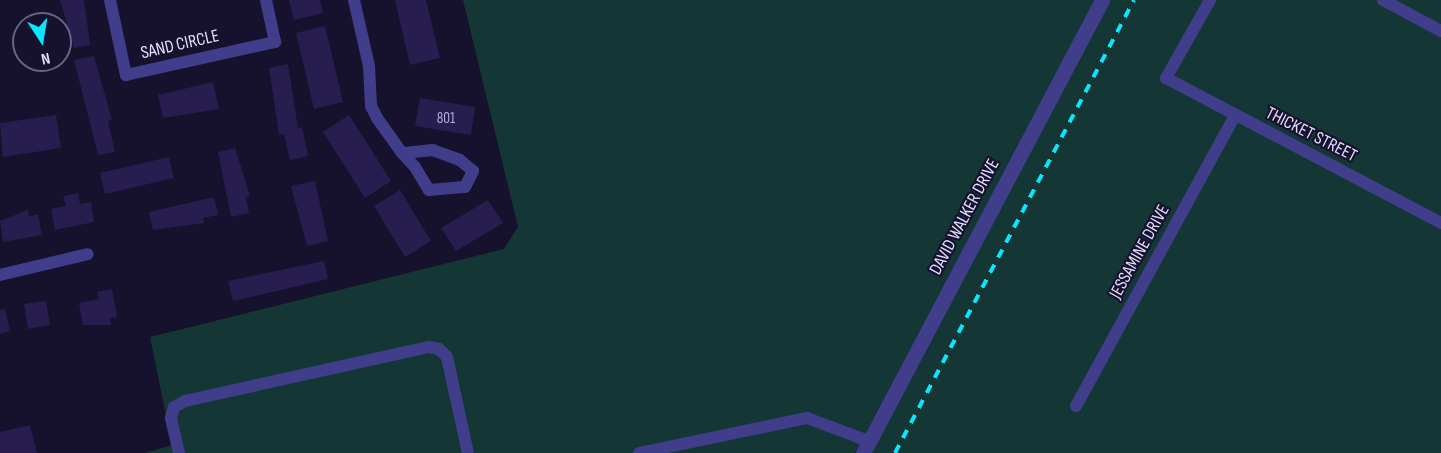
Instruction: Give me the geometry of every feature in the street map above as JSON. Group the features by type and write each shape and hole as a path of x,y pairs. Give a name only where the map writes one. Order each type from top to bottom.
{"street":[{"name":"SAND CIRCLE","path":"110,0 126,75 275,42 266,0"},
{"path":"354,0 369,66 371,106 402,153 429,190 465,187 473,171 460,160 433,150 402,153"},
{"name":"DAVID WALKER DRIVE","path":"866,447 1102,0"},
{"name":"THICKET STREET","path":"1210,0 1166,78 1441,223"},
{"path":"1390,2 1441,31"},
{"name":"JESSAMINE DRIVE","path":"1076,406 1235,116"},
{"path":"0,275 88,254"},
{"path":"179,453 171,418 174,407 185,401 429,347 439,349 447,357 468,453"},
{"path":"641,453 807,418 866,447"}],"green space":[{"path":"463,0 1095,0 855,453 145,453 172,445 150,337 504,249 518,227"},
{"path":"1110,0 1441,0 1441,453 871,453"}],"building":[{"path":"60,0 84,0 90,45 74,48 72,12 64,12"},
{"path":"289,0 320,0 323,13 294,20"},
{"path":"395,0 426,0 440,58 410,65"},
{"path":"325,26 343,102 314,109 296,33"},
{"path":"94,56 112,120 108,121 115,152 98,155 74,60"},
{"path":"288,64 298,128 302,127 308,156 290,160 284,134 279,135 269,68"},
{"path":"213,82 219,109 163,118 158,95"},
{"path":"420,98 475,107 471,135 415,126"},
{"path":"56,115 61,148 3,157 0,123"},
{"path":"349,115 391,181 365,198 323,132"},
{"path":"235,148 250,196 246,197 249,213 231,217 218,152"},
{"path":"169,157 174,178 105,194 100,173"},
{"path":"315,181 328,241 307,246 291,186"},
{"path":"400,190 431,241 405,257 374,206"},
{"path":"78,193 80,204 91,202 94,222 55,230 51,209 66,206 63,196"},
{"path":"214,197 218,215 203,218 204,223 153,230 149,212"},
{"path":"488,200 503,223 456,251 441,228"},
{"path":"28,210 29,216 38,214 42,235 3,242 0,221"},
{"path":"324,261 328,279 233,301 228,281"},
{"path":"112,289 117,317 110,318 111,325 83,325 79,303 99,299 97,292"},
{"path":"46,301 50,325 28,329 24,304"},
{"path":"5,309 10,331 0,334 0,310"},
{"path":"30,425 37,453 0,453 0,432"}],"railway":[{"path":"895,453 1134,0"}]}
